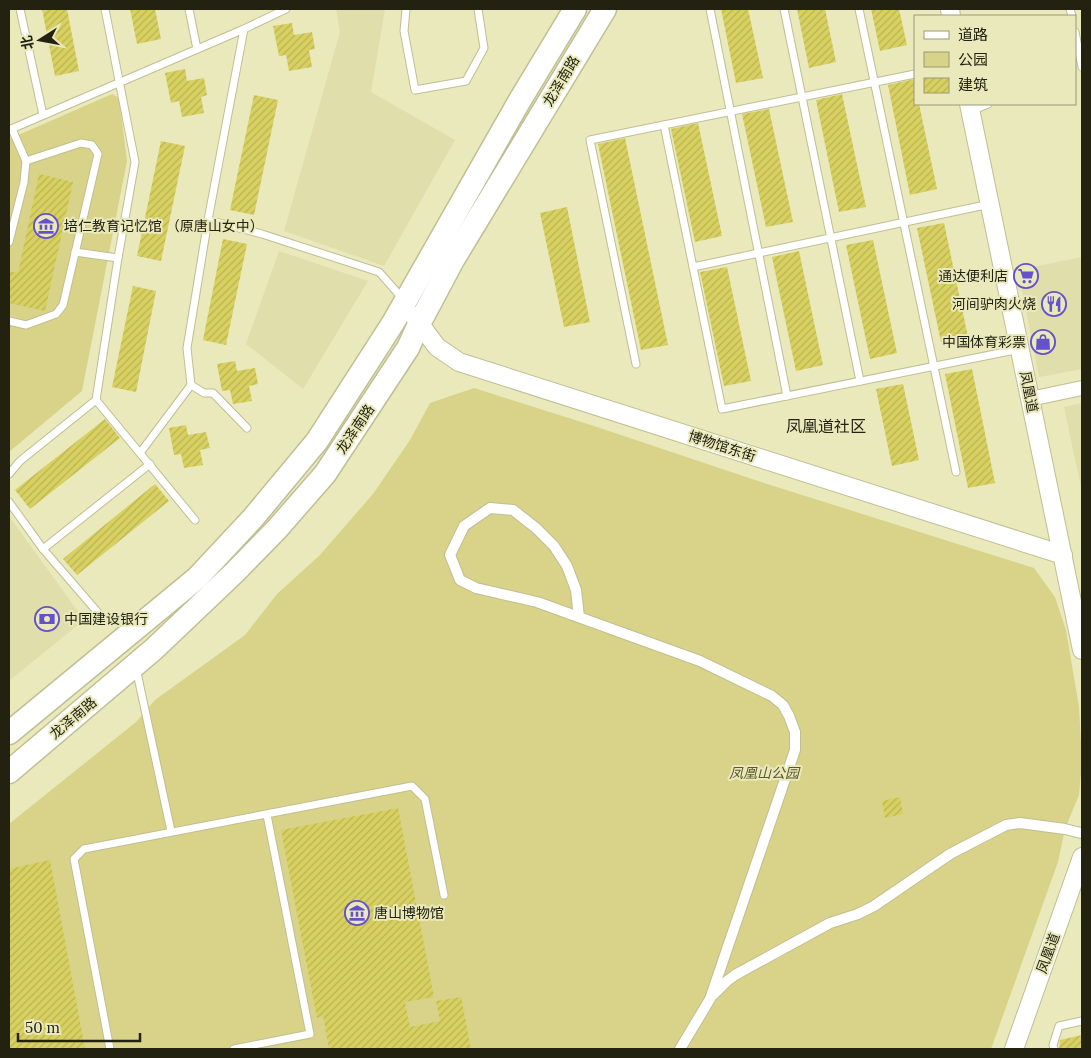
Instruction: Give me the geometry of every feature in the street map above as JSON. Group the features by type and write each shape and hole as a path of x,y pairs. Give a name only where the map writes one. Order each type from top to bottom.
{"main road":[{"name":"龙泽南路","path":"9,733 197,578 253,518 318,441 393,323 520,100 575,9"},
{"name":"龙泽南路","path":"9,772 136,664 235,572 277,529 325,474 408,348 453,260 605,9"}],"street":[{"name":"凤凰道","path":"970,108 1082,650"},
{"name":"博物馆东街","path":"405,301 419,324 436,346 459,362 1063,555"},
{"path":"1030,399 1082,388"},
{"path":"579,617 576,590 567,566 554,546 536,528 513,510 490,508 464,526 450,555 460,580 476,588 537,602 579,617 700,660 772,696 783,706 795,732 795,750 710,999 680,1049"},
{"path":"710,999 727,981 735,976 830,923 858,914 874,906 950,854 1006,825 1020,822 1066,829 1081,834"},
{"name":"凤凰道","path":"1014,1049 1082,857"}],"lane":[{"path":"20,9 43,116"},
{"path":"9,474 20,461 96,400 135,162 121,82 105,9"},
{"path":"189,9 197,49"},
{"path":"9,242 24,182 26,161 10,130 244,29 282,9"},
{"path":"406,9 404,31 416,90 466,81 484,48 478,9"},
{"path":"710,9 787,396"},
{"path":"784,9 860,381"},
{"path":"859,9 956,472"},
{"path":"140,454 191,385 187,348 208,220 244,29"},
{"path":"1076,37 1082,67"},
{"path":"636,364 590,140 914,74"},
{"path":"970,108 984,105"},
{"path":"664,125 722,409 1020,349"},
{"path":"9,321 26,325 56,314 63,305 98,154 92,145 81,144 26,161"},
{"path":"693,267 990,204"},
{"path":"208,220 262,234 379,272 405,301"},
{"path":"75,252 118,258"},
{"path":"191,385 204,394 213,393 247,428"},
{"path":"96,400 195,520"},
{"path":"43,549 150,464"},
{"path":"9,502 43,549 100,615"},
{"path":"136,664 171,832"},
{"path":"110,1049 74,859 84,849 412,786 425,799 444,895"},
{"path":"234,1049 310,1034 267,814"},
{"path":"1054,1049 1053,1045 1059,1026 1082,1021"}],"shaded area":[{"path":"336,9 385,9 371,92 455,140 384,266 284,231 340,32"},
{"path":"279,251 368,281 303,389 246,344"},
{"path":"1082,257 1082,369 1039,377 1018,270"},
{"path":"1082,403 1082,492 1064,407"},
{"path":"9,516 84,620 9,681"}],"green space":[{"path":"112,94 119,98 127,161 82,391 9,452 9,139"},
{"name":"凤凰山公园","path":"474,388 764,483 1034,568 1055,597 1066,630 1079,707 1082,762 1079,795 1065,829 1058,862 991,1049 9,1049 9,824 136,722 155,700 245,635 277,594 319,556 373,494 410,440 430,403"}],"building":[{"path":"42,9 67,9 79,71 55,76"},
{"path":"130,9 155,9 161,39 137,44"},
{"path":"721,9 748,9 763,78 736,83"},
{"path":"797,9 825,9 836,62 809,68"},
{"path":"871,9 899,9 907,45 880,51"},
{"path":"292,23 294,35 312,32 315,49 309,50 312,67 289,71 286,55 279,56 273,26"},
{"path":"185,69 187,81 204,78 207,95 201,97 204,113 182,117 179,101 171,103 165,73"},
{"path":"914,79 914,105 919,105 937,189 910,195 888,85"},
{"path":"842,94 866,207 839,212 816,100"},
{"path":"254,95 278,100 254,215 230,210"},
{"path":"769,109 793,222 766,227 742,114"},
{"path":"698,123 722,236 695,242 671,129"},
{"path":"625,138 668,345 641,350 598,144"},
{"path":"161,141 185,146 161,261 137,256"},
{"name":"培仁教育记忆馆 （原唐山女中）","path":"39,174 73,182 45,311 9,303 9,271 18,273"},
{"path":"567,207 590,322 564,327 540,213"},
{"path":"944,223 968,337 941,342 917,228"},
{"path":"223,239 247,244 226,345 203,340"},
{"path":"873,240 897,353 870,359 846,245"},
{"path":"799,251 823,365 796,371 772,257"},
{"path":"727,267 751,381 724,386 700,272"},
{"path":"133,286 156,291 136,392 112,387"},
{"path":"235,361 237,371 255,368 258,384 249,386 252,401 233,404 230,390 222,391 217,364"},
{"path":"972,369 995,483 968,488 945,374"},
{"path":"903,384 919,460 892,466 876,389"},
{"path":"105,419 120,438 30,509 15,490"},
{"path":"186,425 188,435 206,432 210,448 200,450 203,465 184,468 181,454 174,455 169,428"},
{"path":"155,484 169,501 77,575 63,559"},
{"path":"900,797 903,814 885,818 882,801"},
{"name":"唐山博物馆","path":"398,808 434,997 405,1002 410,1027 440,1021 436,1001 461,997 471,1049 329,1049 323,1016 317,1018 281,830"},
{"path":"50,860 85,1049 9,1049 9,869"},
{"path":"1082,1035 1082,1049 1059,1049 1060,1040"}],"place":[{"name":"培仁教育记忆馆 （原唐山女中）","path":"46,226"},
{"name":"通达便利店","path":"1026,276"},
{"name":"河间驴肉火烧","path":"1054,304"},
{"name":"中国体育彩票","path":"1043,342"},
{"name":"中国建设银行","path":"47,619"},
{"name":"唐山博物馆","path":"357,913"}],"district":[{"name":"凤凰道社区","path":"826,426"}]}
